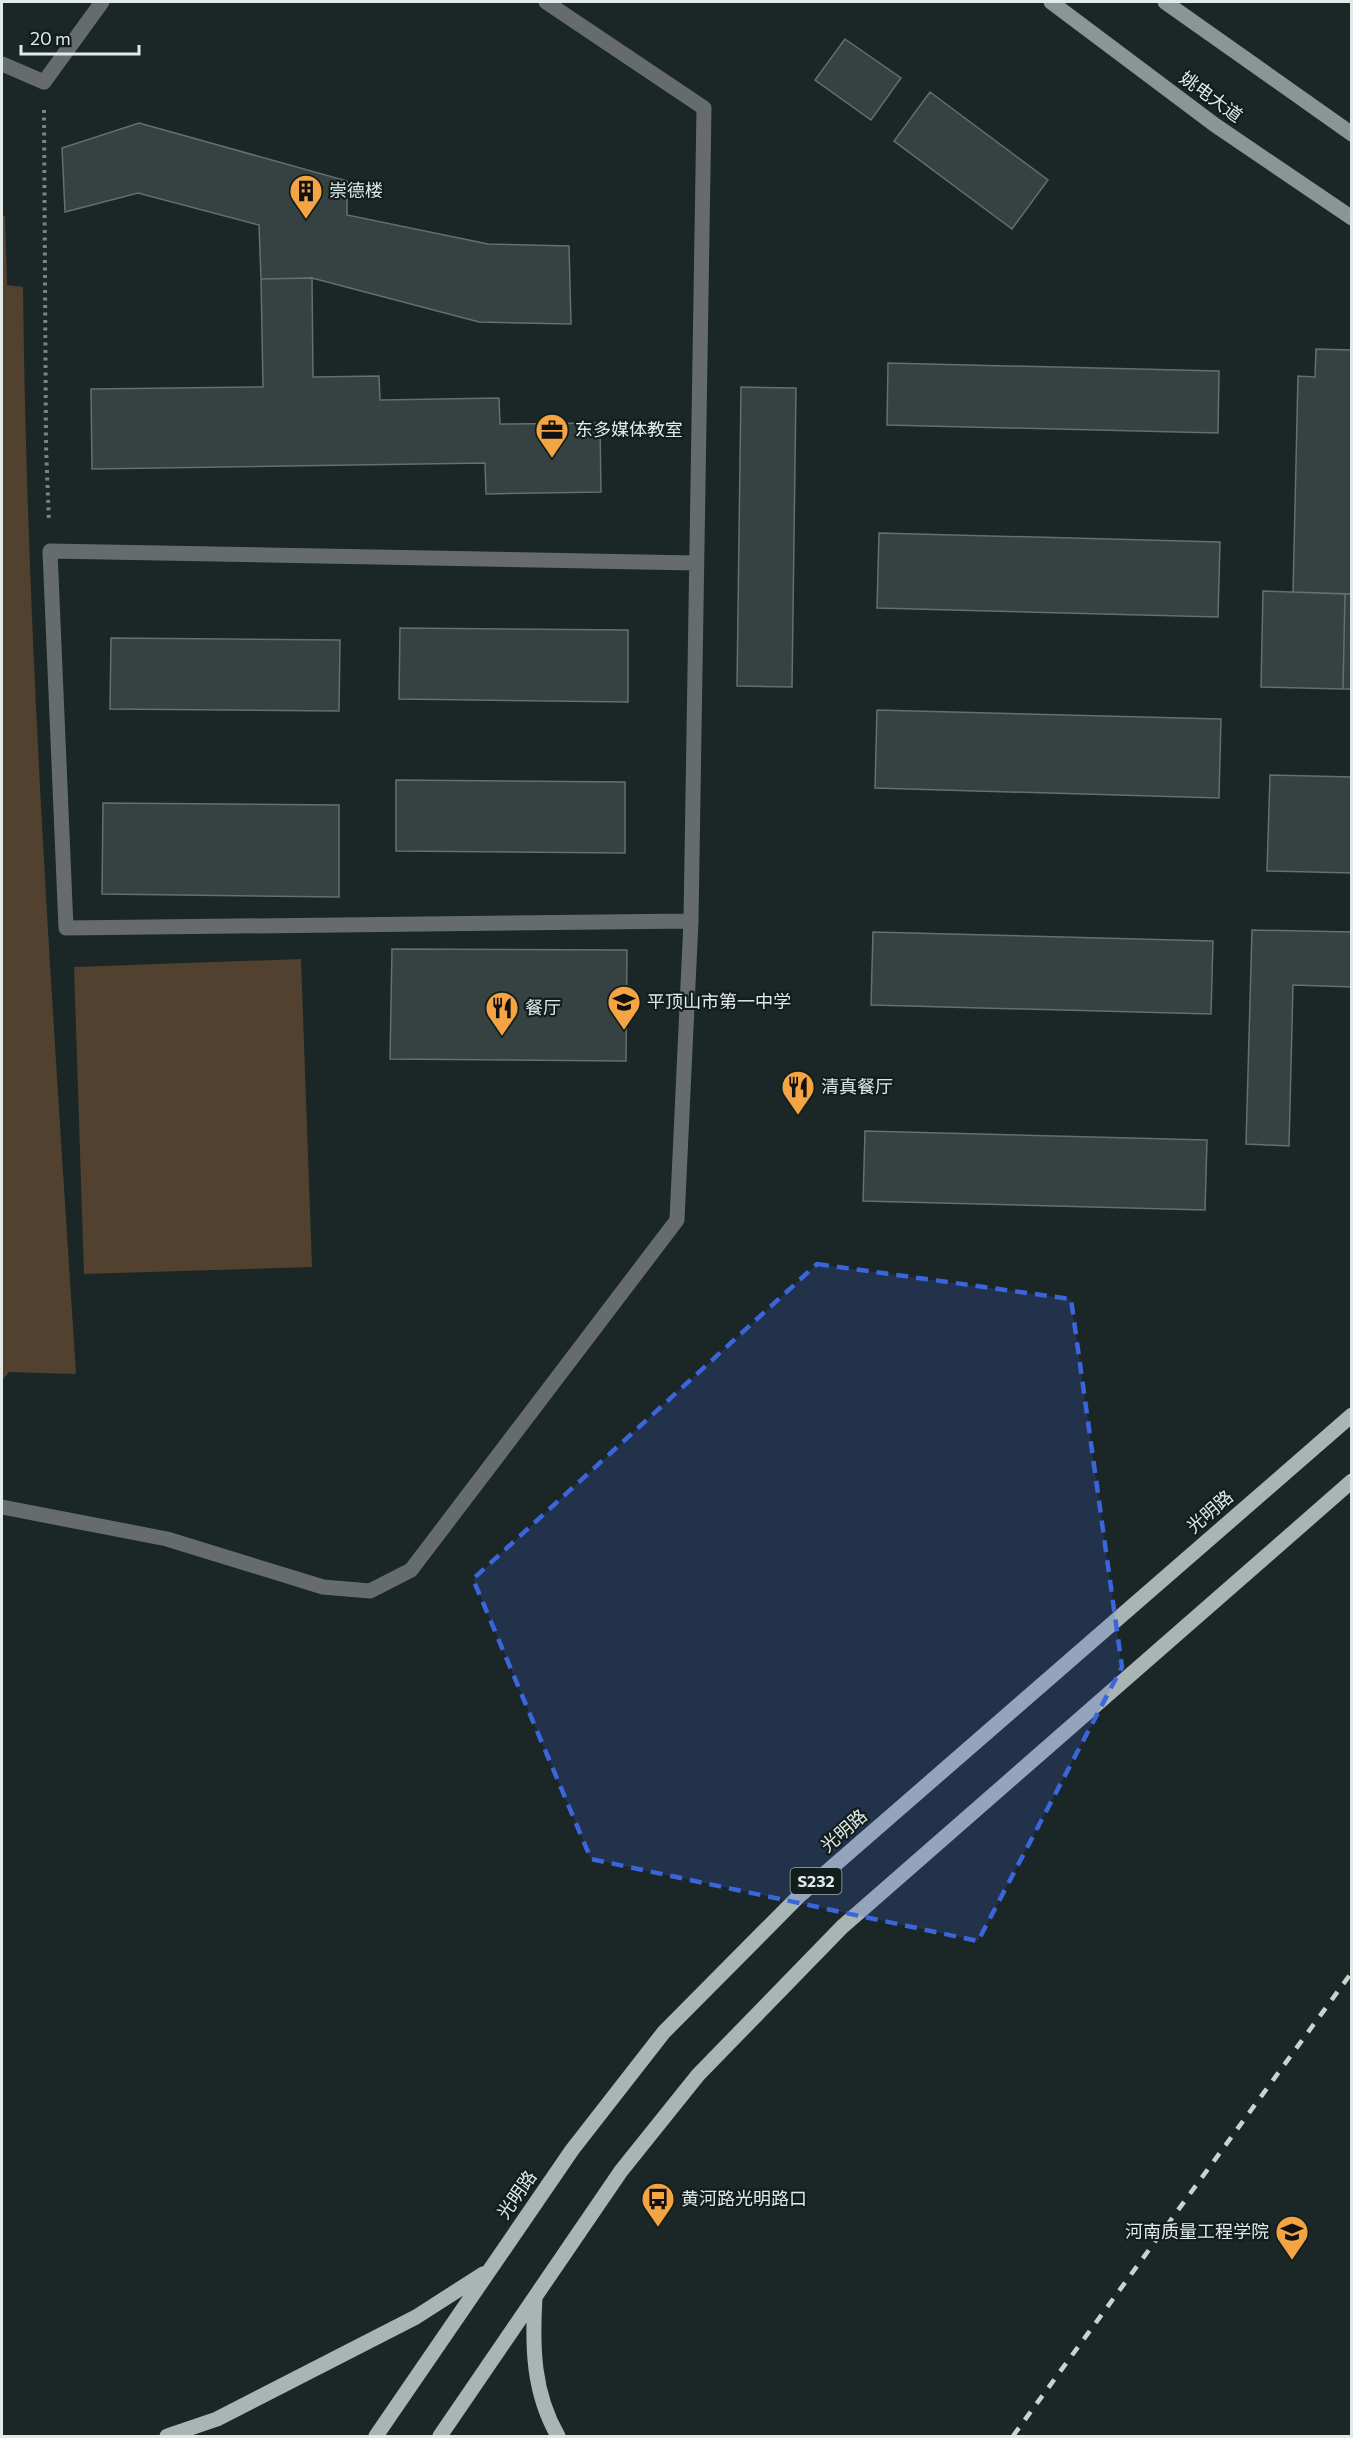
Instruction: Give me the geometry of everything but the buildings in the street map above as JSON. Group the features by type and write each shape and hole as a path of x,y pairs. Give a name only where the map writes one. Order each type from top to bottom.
{"main road":[{"name":"姚电大道","path":"1051,2 1215,125 1352,218"},
{"path":"1175,4 1352,134"},
{"name":"光明路","path":"376,2436 572,2150 664,2032 799,1896 1352,1414"},
{"name":"S232","path":"440,2436 621,2171 698,2075 842,1927 1352,1481"},
{"path":"167,2436 217,2419 395,2328 488,2271"},
{"path":"535,2298 532,2347 536,2380 551,2424 558,2436"}],"lane":[{"path":"2,64 44,82 102,2"},
{"path":"2,1507 167,1539 323,1587 370,1591 411,1570 677,1220 691,921 704,108 546,2"},
{"path":"691,921 66,928 50,551 696,563"}],"path":[{"path":"44,82 46,447 50,551"}],"highlighted area":[{"path":"817,1264 1071,1299 1122,1667 978,1941 591,1859 473,1579"}],"shaded area":[{"path":"2,215 5,216 7,285 23,287 25,423 35,695 76,1374 9,1372 2,1381"},
{"path":"301,959 312,1267 84,1274 74,967"}],"railway":[{"path":"1013,2436 1352,1972"}],"place":[{"name":"崇德楼","path":"306,220"},
{"name":"东多媒体教室","path":"552,459"},
{"name":"平顶山市第一中学","path":"624,1031"},
{"name":"餐厅","path":"502,1037"},
{"name":"清真餐厅","path":"798,1116"},
{"name":"黄河路光明路口","path":"658,2228"},
{"name":"河南质量工程学院","path":"1292,2261"}]}
